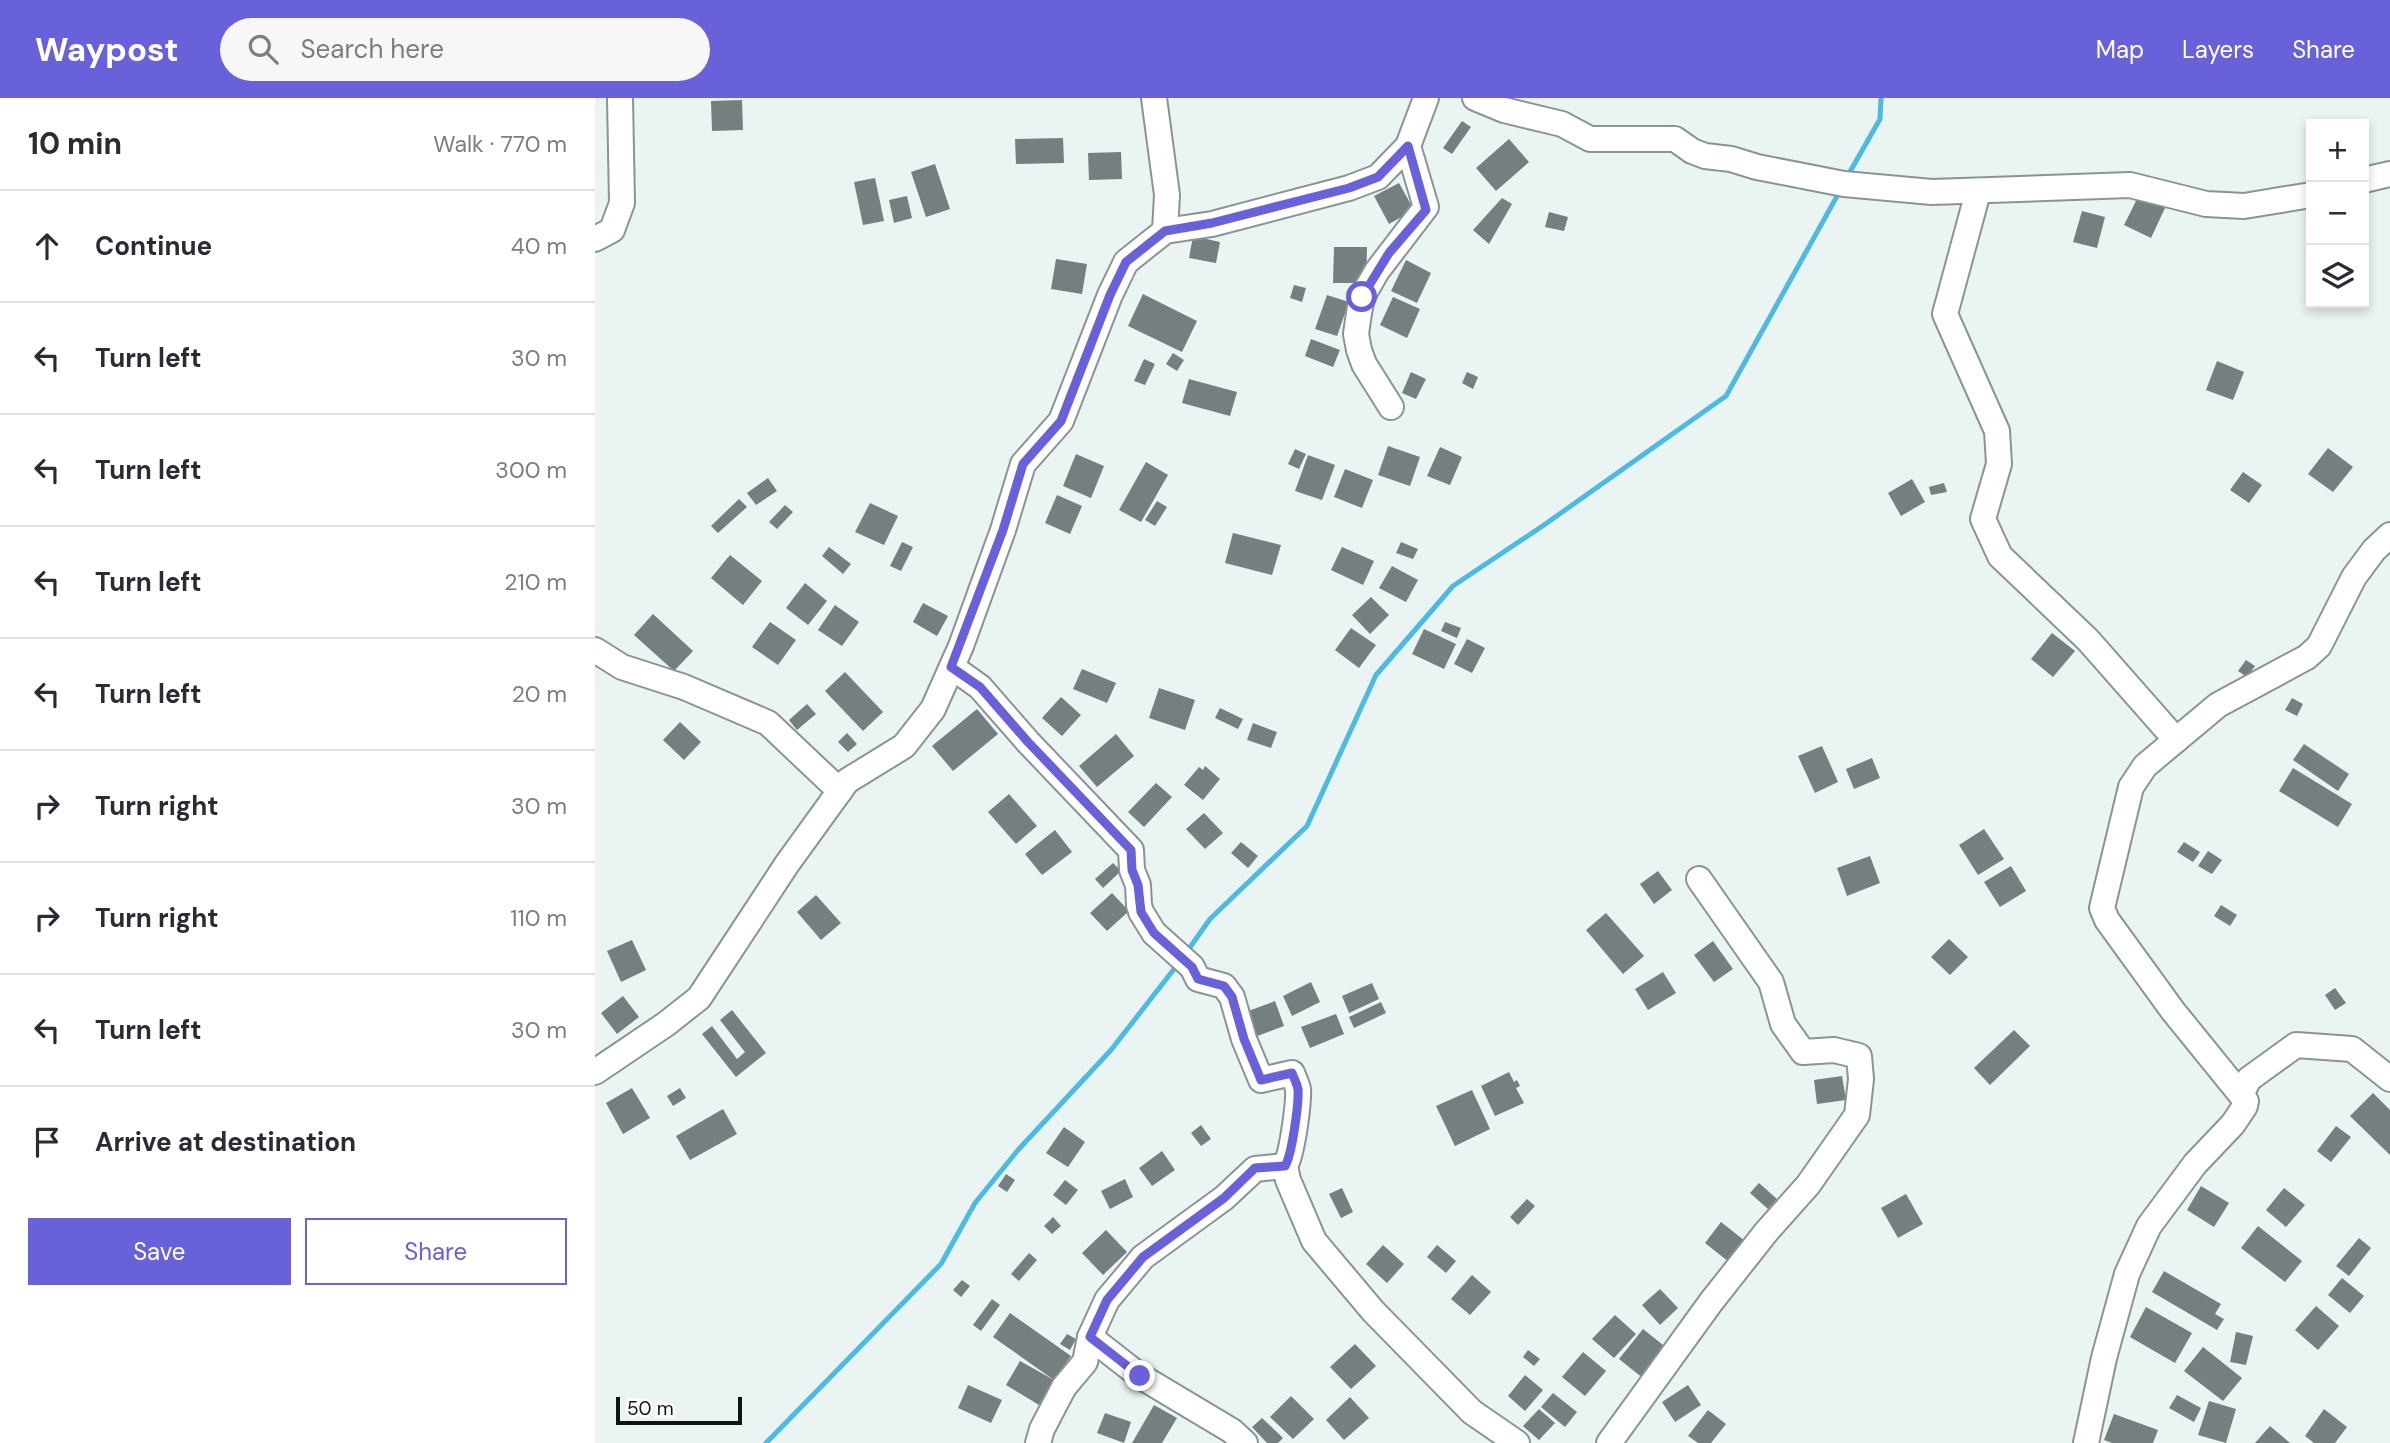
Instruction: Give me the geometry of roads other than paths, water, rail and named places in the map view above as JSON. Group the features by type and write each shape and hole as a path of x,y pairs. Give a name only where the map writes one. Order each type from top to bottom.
{"street":[{"path":"595,239 612,230 622,203 619,98"},
{"path":"1154,98 1167,195 1165,231"},
{"path":"595,1072 699,998 787,864 847,780 904,746 933,709 1003,530 1023,464 1061,421 1110,295 1126,262 1165,231 1212,223 1349,188 1378,177 1408,146 1426,98"},
{"path":"1475,98 1504,110 1562,124 1590,139 1675,139 1705,156 1731,159 1831,182 1932,192 2130,185 2206,204 2244,206 2306,196"},
{"path":"1391,407 1364,364 1356,334 1362,297 1389,253 1426,210 1408,146"},
{"path":"2369,179 2390,173"},
{"path":"1978,192 1945,314 1997,431 1999,464 1983,519 2000,556 2088,640 2176,740"},
{"path":"2086,1443 2104,1358 2127,1274 2149,1226 2195,1164 2233,1124 2246,1101 2173,1011 2107,920 2102,908 2131,787 2145,766 2218,705 2307,657 2319,646 2354,577 2374,550 2390,535"},
{"path":"595,650 622,667 684,687 768,723 840,791"},
{"path":"951,667 980,687 1028,742 1131,850 1132,870 1138,885 1141,912 1154,933 1192,967 1198,979 1224,986 1232,997 1244,1039 1261,1080 1292,1073 1298,1089 1295,1132 1285,1166 1288,1180 1314,1241 1373,1311 1472,1412 1517,1443"},
{"path":"1609,1443 1711,1302 1767,1231 1808,1185 1857,1115 1861,1079 1859,1056 1835,1049 1803,1052 1783,1024 1771,982 1699,879"},
{"path":"2242,1093 2249,1079 2296,1045 2353,1049 2390,1079"},
{"path":"1038,1443 1042,1429 1064,1387 1085,1362 1090,1337 1107,1300 1143,1257 1224,1198 1255,1168 1285,1166"},
{"path":"1090,1337 1140,1376 1232,1431 1245,1443"}],"waterway":[{"path":"1847,177 1880,119 1881,98"},
{"path":"1186,953 1210,919 1307,826 1376,675 1453,586 1726,396 1841,189"},
{"path":"766,1443 941,1264 975,1203 1018,1150 1111,1050 1178,964"}]}
